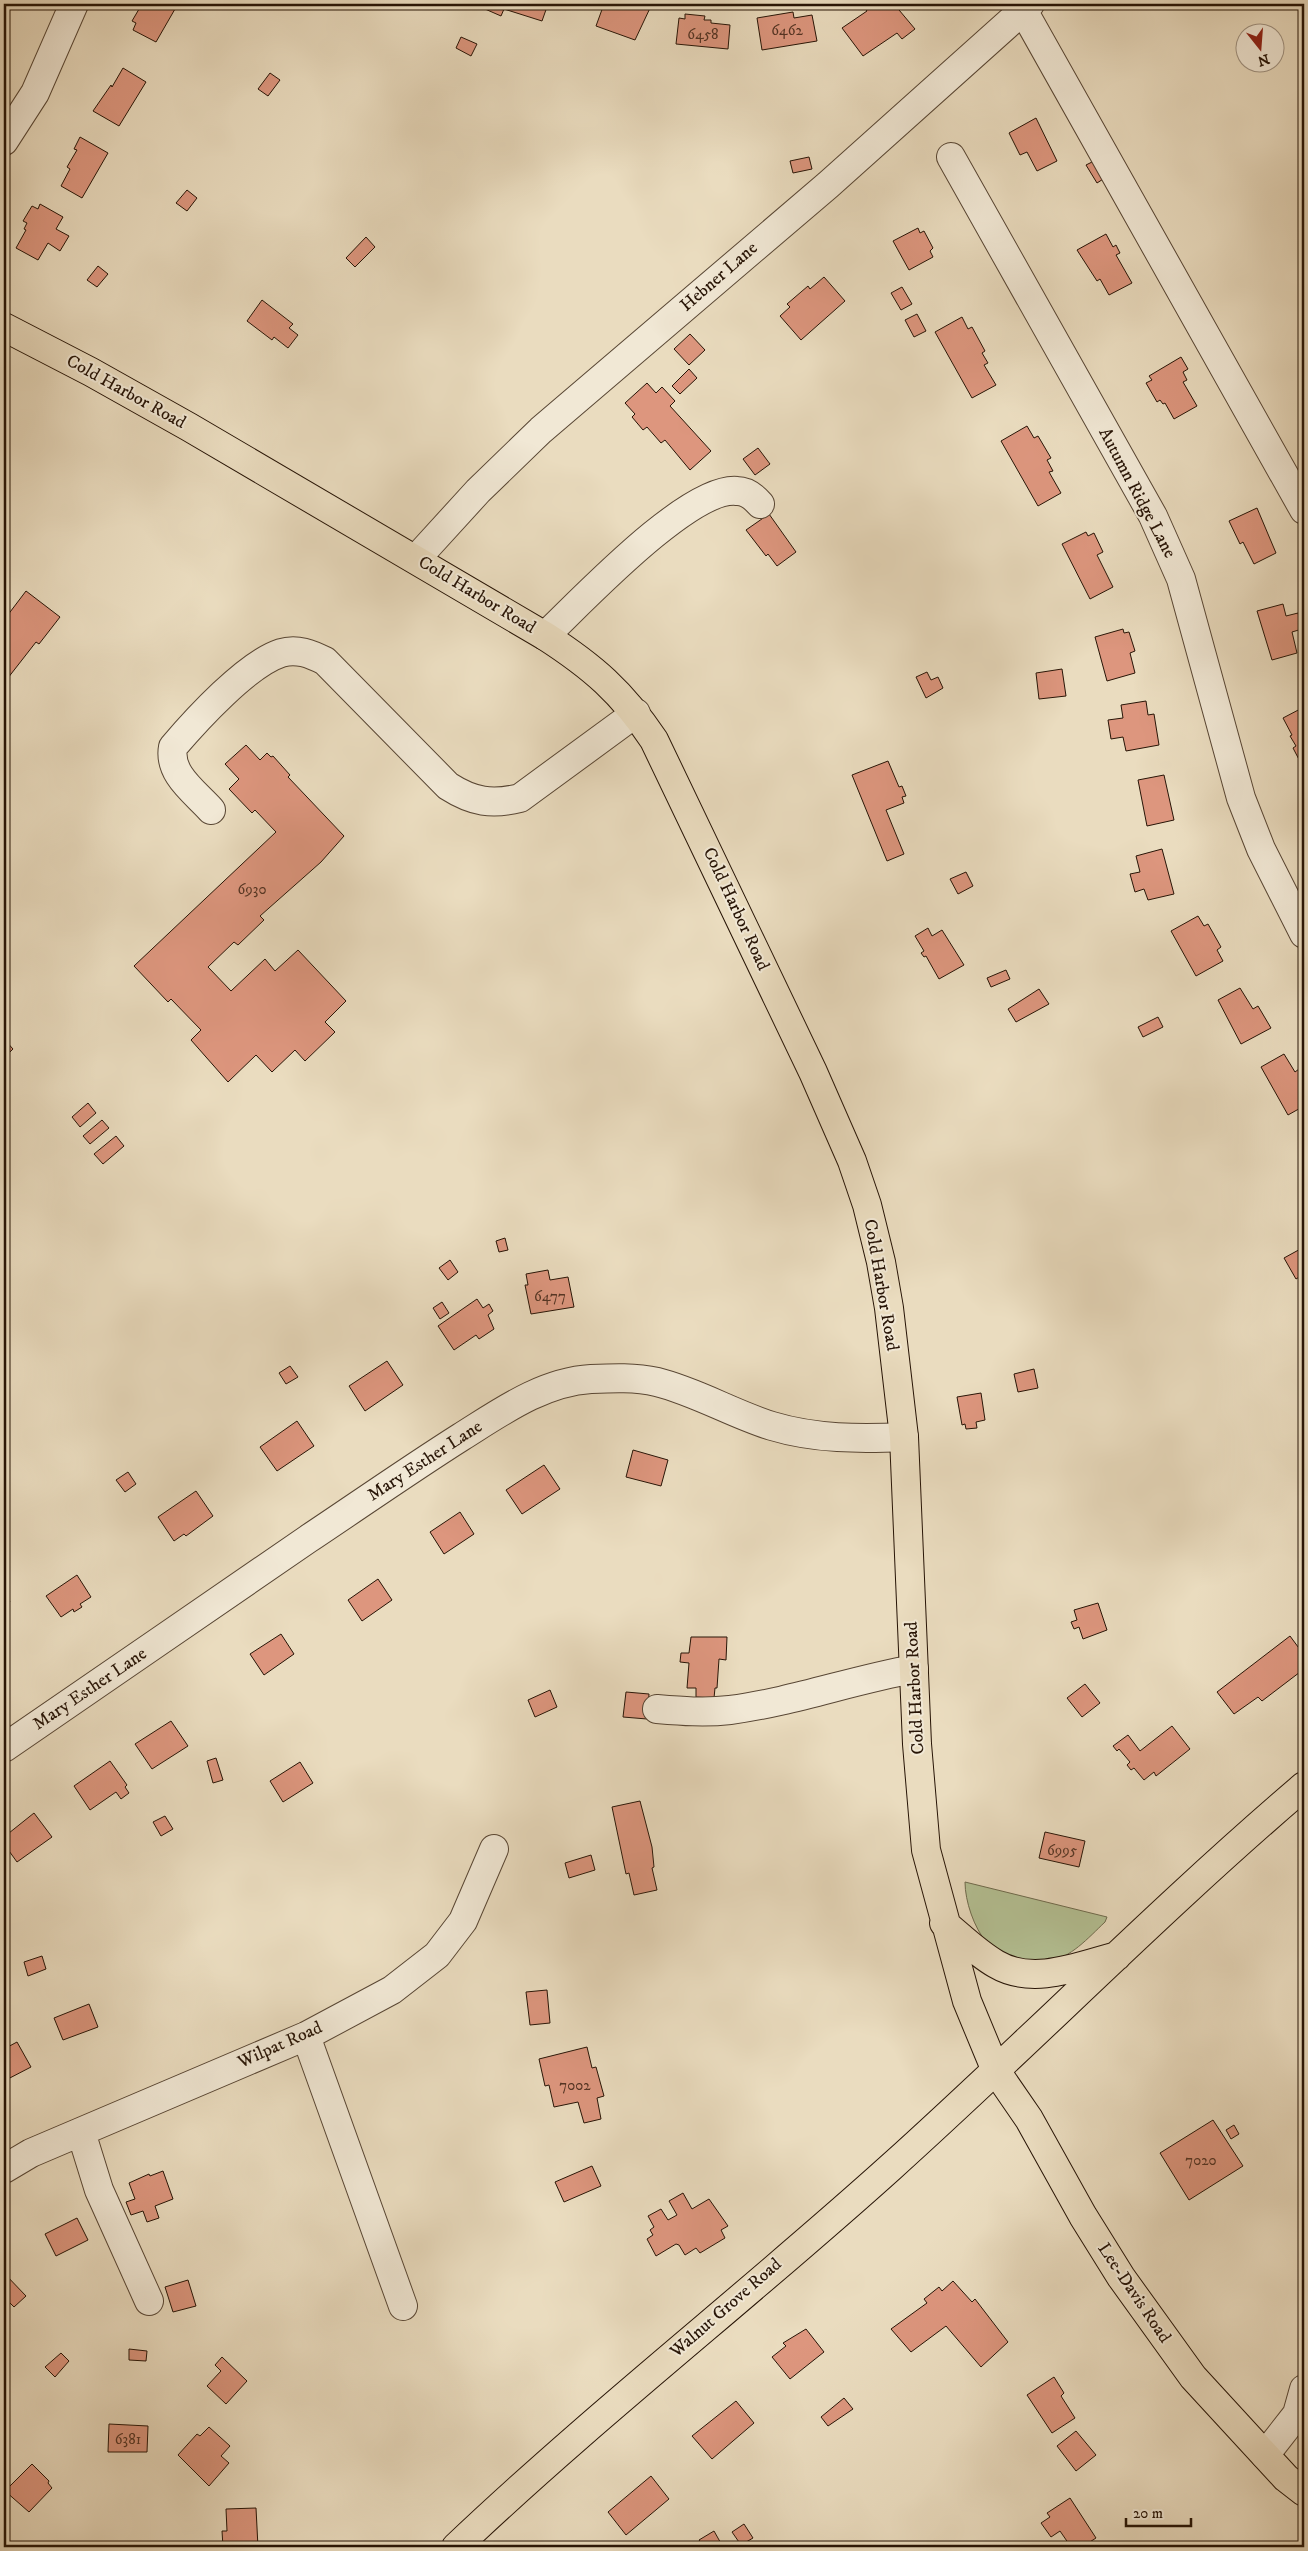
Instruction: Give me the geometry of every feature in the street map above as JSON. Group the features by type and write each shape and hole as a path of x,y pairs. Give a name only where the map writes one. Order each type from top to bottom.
{"main road":[{"name":"Cold Harbor Road","path":"4,327 91,372 416,559 584,661 612,686 636,713 665,760 813,1072 852,1161 867,1205 881,1262 889,1308 904,1437 921,1804 926,1850 944,1923 967,2001 996,2070"},
{"path":"996,2070 1304,1786"},
{"path":"944,1923 998,1965 1024,1974 1058,1972 1120,1955"},
{"name":"Lee-Davis Road","path":"996,2070 1029,2119 1082,2216 1148,2316 1193,2377 1265,2455 1304,2492"},
{"name":"Walnut Grove Road","path":"456,2547 640,2382 889,2169 996,2070"}],"street":[{"path":"4,141 35,92 74,4"},
{"path":"1027,7 1304,510"},
{"name":"Hebner Lane","path":"416,559 478,491 541,430 828,185 1027,7"},
{"name":"Autumn Ridge Lane","path":"951,157 1153,516 1171,554 1181,579 1242,798 1261,849 1304,934"},
{"path":"545,636 644,542 691,506 714,495 736,490 749,494 760,504"},
{"path":"211,810 174,769 171,758 173,747 191,726 234,685 267,659 282,653 298,652 311,654 326,661 448,786 464,797 483,802 502,803 520,798 636,713"},
{"name":"Mary Esther Lane","path":"4,1748 415,1466 520,1401 555,1386 586,1380 625,1378 656,1382 687,1392 726,1410 773,1426 814,1435 864,1439 904,1437"},
{"path":"657,1709 693,1712 729,1710 777,1701 864,1678 914,1669"},
{"name":"Wilpat Road","path":"4,2169 31,2153 306,2036 392,1990 437,1955 463,1921 494,1850"},
{"path":"306,2036 403,2306"},
{"path":"81,2132 99,2190 149,2301"},
{"path":"1265,2455 1297,2414 1304,2389"}],"green space":[{"path":"965,1882 1107,1917 1105,1922 1086,1941 1056,1960 1031,1963 1014,1960 992,1948 982,1937 971,1914"}],"building":[{"path":"142,4 146,6 148,4 166,4 175,9 156,42 133,30 136,23 132,21"},
{"path":"487,4 548,4 542,21 504,9 501,16 485,9"},
{"path":"604,4 651,6 635,40 596,26"},
{"path":"862,4 894,4 915,29 902,39 897,33 863,56 842,28 867,11"},
{"path":"793,12 794,18 812,15 817,41 762,50 757,18"},
{"path":"685,14 705,16 704,20 711,20 711,23 730,25 728,49 676,44 679,18 685,19"},
{"path":"461,37 477,44 471,56 456,48"},
{"path":"123,68 146,82 119,126 93,111 111,85 112,87"},
{"path":"270,73 280,80 268,96 258,89"},
{"path":"1036,118 1057,161 1037,171 1027,152 1020,155 1009,133"},
{"path":"80,137 108,153 82,198 61,186 70,169 67,167 77,150 74,149"},
{"path":"809,157 812,169 793,173 790,161"},
{"path":"1098,159 1108,176 1097,183 1086,165"},
{"path":"187,190 197,198 187,211 176,203"},
{"path":"40,204 63,217 56,229 69,236 60,251 48,243 38,260 16,248 26,230 24,229 27,223 23,221 32,206 38,209"},
{"path":"918,228 920,233 924,231 933,248 930,251 933,257 909,270 893,241"},
{"path":"1106,234 1113,247 1116,245 1120,253 1116,255 1132,283 1109,295 1100,279 1097,281 1077,250"},
{"path":"366,237 375,247 355,267 346,258"},
{"path":"98,266 108,274 97,287 87,280"},
{"path":"824,277 845,301 801,340 780,316 790,307 787,304 808,286 810,289"},
{"path":"902,287 912,304 901,310 891,293"},
{"path":"262,300 293,324 289,328 298,335 288,348 274,337 272,340 247,321"},
{"path":"917,314 926,331 914,337 905,320"},
{"path":"962,317 968,329 972,327 985,351 982,353 988,363 984,365 996,385 972,398 935,332"},
{"path":"690,334 705,350 689,365 674,349"},
{"path":"1181,357 1188,369 1183,372 1187,380 1183,382 1197,406 1174,419 1165,403 1163,404 1160,400 1157,402 1146,383 1152,380 1149,376"},
{"path":"689,369 697,378 680,394 672,386"},
{"path":"647,383 656,393 662,387 675,401 670,406 711,451 690,470 665,440 661,443 647,427 643,430 632,417 635,414 625,403"},
{"path":"1027,426 1034,438 1038,436 1051,458 1047,460 1053,471 1049,472 1061,493 1038,506 1001,441"},
{"path":"758,448 770,464 755,475 743,459"},
{"path":"1257,508 1276,553 1254,564 1243,542 1240,544 1229,521"},
{"path":"769,514 796,552 777,566 768,554 766,556 746,530"},
{"path":"1086,532 1088,536 1094,533 1103,552 1097,555 1113,587 1090,599 1062,544"},
{"path":"26,591 60,617 39,644 36,642 4,683 4,620"},
{"path":"1283,604 1286,616 1298,613 1302,629 1292,632 1297,653 1272,660 1257,611"},
{"path":"1123,629 1124,633 1129,632 1135,651 1130,653 1135,673 1107,681 1095,637"},
{"path":"1062,669 1066,696 1039,699 1036,673"},
{"path":"927,672 931,680 938,677 943,688 926,698 916,677"},
{"path":"1146,701 1148,715 1154,714 1159,745 1126,751 1123,737 1111,739 1108,720 1123,718 1121,705"},
{"path":"1304,707 1304,769 1293,748 1296,746 1283,718"},
{"path":"246,745 260,760 267,753 271,757 273,756 290,775 288,777 344,836 321,862 260,916 264,920 238,945 234,942 208,967 231,991 265,959 275,971 298,950 346,1001 325,1022 335,1032 305,1061 295,1050 272,1072 256,1055 228,1082 191,1040 201,1030 171,999 168,1002 134,966 276,832 255,810 252,813 229,789 239,779 225,764"},
{"path":"888,761 899,787 902,786 906,796 902,797 904,803 886,810 904,854 887,861 852,775"},
{"path":"1164,775 1174,820 1147,826 1138,780"},
{"path":"1162,849 1174,894 1148,900 1144,889 1135,892 1130,874 1140,872 1136,856"},
{"path":"966,872 973,886 958,894 950,879"},
{"path":"1198,916 1204,926 1208,924 1221,947 1217,950 1223,961 1196,976 1171,931"},
{"path":"928,928 932,936 942,930 964,965 939,979 926,956 924,957 921,953 924,951 915,936"},
{"path":"1006,970 1010,979 991,987 987,978"},
{"path":"1240,988 1253,1009 1258,1006 1271,1028 1241,1044 1218,1000"},
{"path":"1039,989 1049,1004 1016,1022 1008,1009"},
{"path":"1158,1017 1163,1027 1143,1037 1138,1027"},
{"path":"4,1039 13,1049 4,1058"},
{"path":"1284,1054 1295,1072 1299,1069 1304,1078 1304,1106 1288,1115 1261,1067"},
{"path":"88,1103 96,1113 80,1127 72,1117"},
{"path":"102,1120 109,1128 90,1144 83,1136"},
{"path":"116,1136 124,1146 103,1164 94,1154"},
{"path":"505,1238 508,1250 499,1252 496,1241"},
{"path":"1304,1247 1304,1274 1296,1279 1284,1258"},
{"path":"450,1260 458,1272 448,1280 439,1268"},
{"path":"548,1270 550,1280 568,1277 574,1307 531,1314 525,1285 528,1285 526,1274"},
{"path":"477,1299 483,1308 489,1304 493,1311 488,1315 494,1329 479,1339 476,1335 454,1350 438,1326"},
{"path":"442,1302 449,1313 440,1319 433,1308"},
{"path":"387,1361 403,1385 365,1411 349,1386"},
{"path":"290,1366 298,1377 286,1384 279,1373"},
{"path":"1034,1369 1038,1388 1018,1392 1014,1374"},
{"path":"981,1393 985,1420 976,1422 977,1428 966,1429 965,1424 962,1425 957,1397"},
{"path":"297,1421 314,1446 277,1471 260,1447"},
{"path":"633,1450 668,1460 661,1486 626,1477"},
{"path":"544,1465 560,1489 522,1514 506,1490"},
{"path":"128,1472 136,1484 125,1492 116,1480"},
{"path":"196,1491 213,1516 186,1536 184,1534 174,1541 158,1517"},
{"path":"460,1512 474,1534 444,1554 430,1532"},
{"path":"77,1575 91,1597 80,1604 82,1607 74,1612 73,1609 61,1617 46,1596"},
{"path":"378,1579 392,1600 362,1621 348,1600"},
{"path":"4,1593 10,1602 4,1606"},
{"path":"1098,1603 1107,1630 1083,1639 1079,1627 1074,1629 1071,1622 1077,1620 1074,1610"},
{"path":"281,1634 294,1654 264,1675 250,1654"},
{"path":"1290,1636 1304,1655 1304,1669 1262,1701 1258,1697 1234,1714 1217,1692"},
{"path":"691,1637 727,1637 726,1660 719,1659 717,1688 715,1688 714,1698 696,1697 696,1688 687,1688 689,1663 680,1662 681,1653 689,1653"},
{"path":"1085,1684 1100,1703 1082,1717 1067,1698"},
{"path":"550,1690 557,1707 535,1717 528,1700"},
{"path":"626,1692 649,1694 647,1719 623,1717"},
{"path":"171,1721 188,1746 152,1769 135,1744"},
{"path":"1172,1726 1190,1749 1156,1776 1154,1772 1144,1780 1134,1768 1131,1770 1127,1765 1130,1762 1119,1749 1117,1751 1113,1746 1128,1735 1140,1751"},
{"path":"216,1758 223,1780 213,1783 207,1761"},
{"path":"110,1761 127,1785 125,1787 129,1793 121,1799 116,1792 90,1810 74,1786"},
{"path":"300,1762 313,1783 283,1802 270,1781"},
{"path":"640,1801 652,1847 654,1867 652,1868 657,1890 634,1895 629,1873 626,1874 612,1807"},
{"path":"34,1813 52,1837 17,1862 4,1844 4,1837"},
{"path":"165,1816 173,1829 161,1836 153,1822"},
{"path":"1045,1832 1085,1841 1079,1867 1039,1858"},
{"path":"591,1855 595,1870 569,1878 565,1863"},
{"path":"42,1956 46,1969 28,1976 24,1962"},
{"path":"547,1990 550,2023 530,2025 526,1992"},
{"path":"89,2004 98,2027 63,2040 54,2018"},
{"path":"17,2042 31,2067 4,2081 4,2049"},
{"path":"587,2047 592,2068 596,2067 604,2096 597,2098 601,2119 584,2123 578,2102 554,2107 549,2085 545,2086 539,2059"},
{"path":"1213,2120 1243,2166 1189,2200 1160,2153"},
{"path":"1234,2125 1239,2134 1231,2139 1226,2130"},
{"path":"592,2166 601,2186 564,2202 555,2182"},
{"path":"163,2171 173,2199 155,2206 159,2218 147,2222 143,2211 131,2215 126,2202 135,2199 129,2183 149,2174 150,2176"},
{"path":"683,2193 692,2209 709,2199 728,2226 721,2230 725,2238 700,2253 696,2248 685,2255 679,2245 676,2244 656,2256 647,2239 653,2235 650,2230 654,2227 648,2216 661,2209 668,2220 677,2215 669,2201"},
{"path":"77,2218 88,2240 56,2256 45,2234"},
{"path":"4,2273 26,2296 14,2307 4,2297"},
{"path":"188,2280 196,2306 173,2312 165,2287"},
{"path":"953,2281 972,2302 975,2299 1008,2342 981,2367 946,2326 911,2352 891,2329 927,2303 924,2299 939,2287 942,2291"},
{"path":"806,2329 824,2352 790,2379 772,2357 786,2346 783,2343"},
{"path":"129,2349 147,2351 146,2361 129,2360"},
{"path":"61,2353 69,2361 55,2377 45,2367"},
{"path":"222,2357 247,2381 226,2404 207,2386 221,2371 215,2365"},
{"path":"1054,2377 1064,2393 1061,2396 1075,2418 1052,2433 1027,2395"},
{"path":"844,2398 853,2409 828,2426 821,2417"},
{"path":"736,2401 754,2423 712,2459 692,2436"},
{"path":"109,2424 148,2426 147,2452 108,2452"},
{"path":"209,2427 230,2446 221,2456 229,2463 209,2486 178,2455 197,2434 200,2436"},
{"path":"1076,2431 1096,2455 1076,2471 1057,2446"},
{"path":"32,2464 49,2481 48,2483 52,2488 29,2512 5,2491"},
{"path":"651,2476 669,2499 626,2535 608,2512"},
{"path":"1070,2498 1096,2538 1082,2547 1071,2547 1060,2531 1051,2537 1041,2523 1050,2517 1047,2513"},
{"path":"256,2508 258,2547 223,2547 222,2531 227,2531 226,2509"},
{"path":"744,2524 753,2538 741,2545 732,2532"},
{"path":"714,2531 723,2547 704,2547 699,2540"}]}
